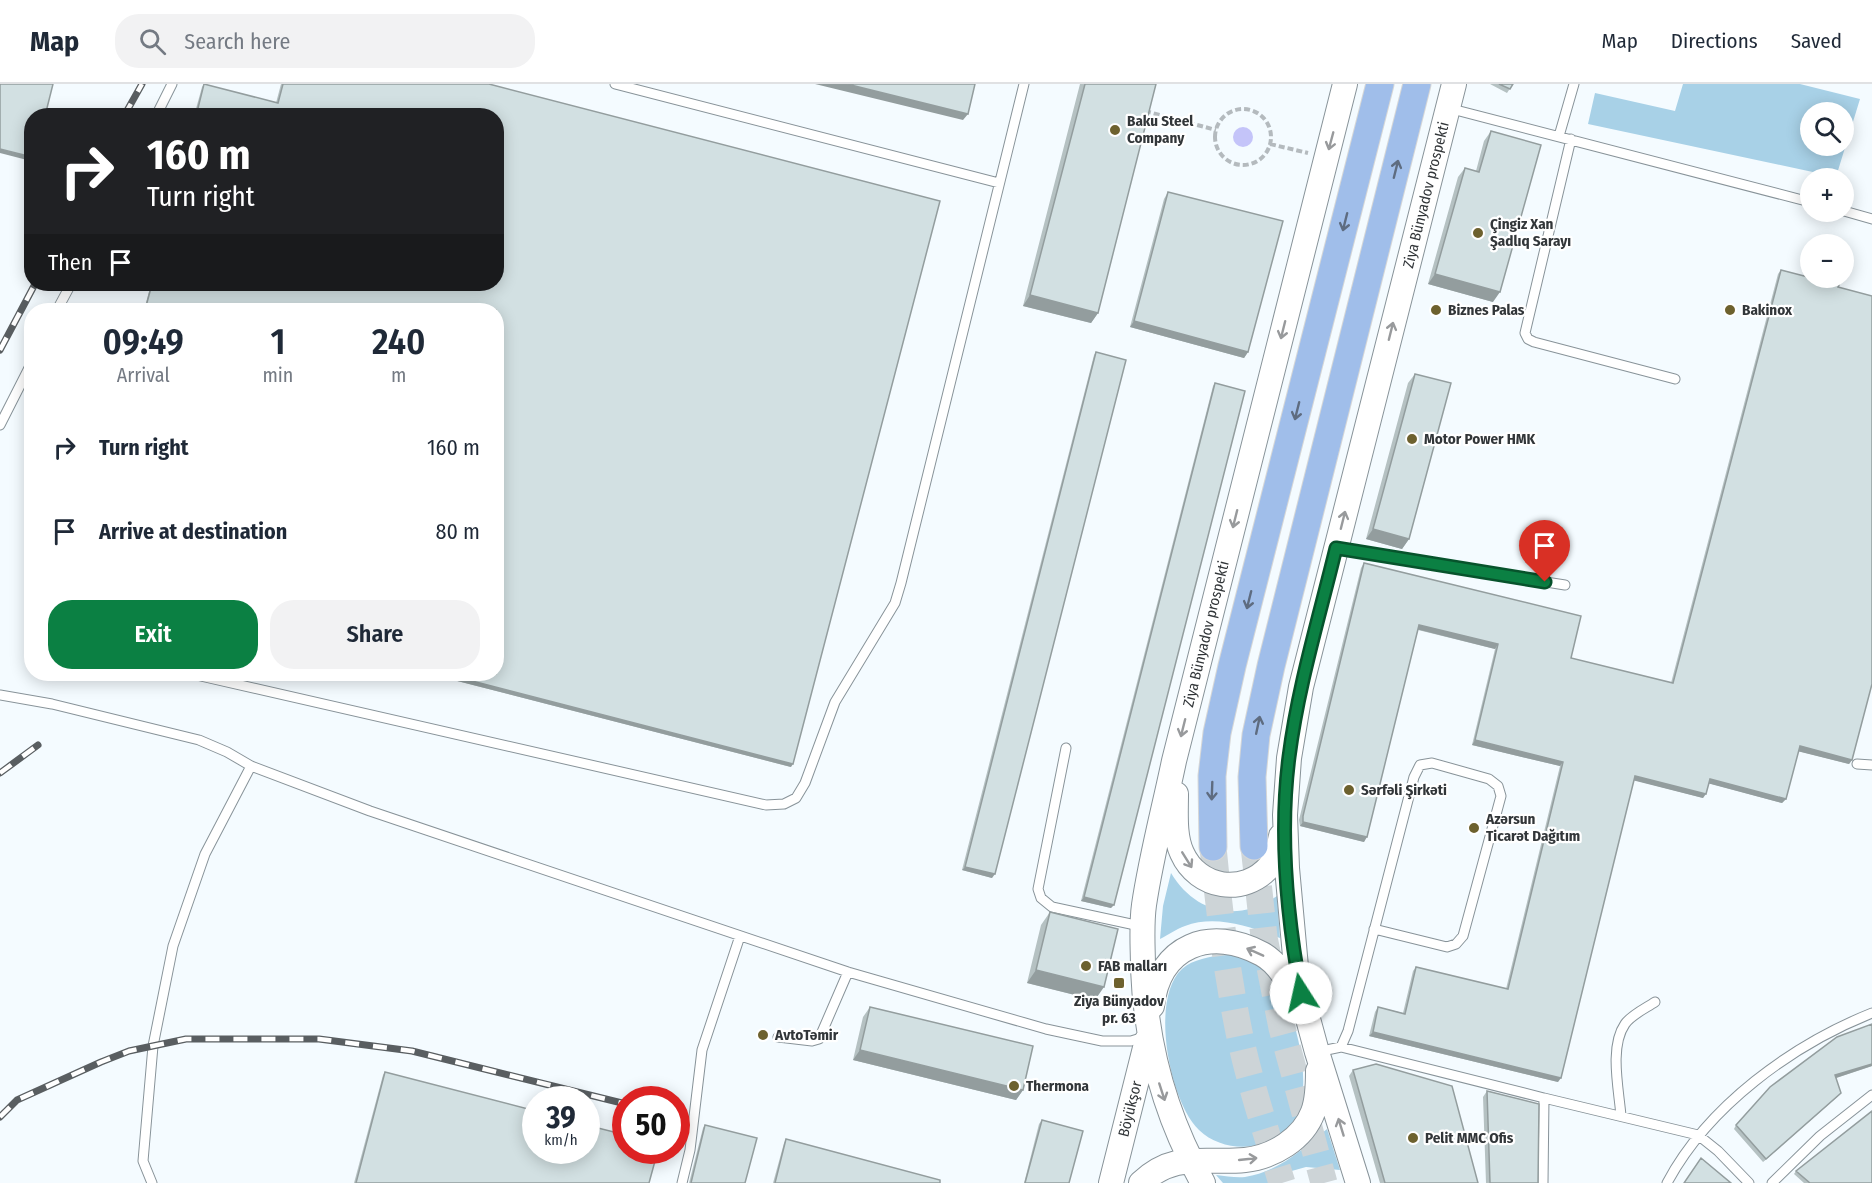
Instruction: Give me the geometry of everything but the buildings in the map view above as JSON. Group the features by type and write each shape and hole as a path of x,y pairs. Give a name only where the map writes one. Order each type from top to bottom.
{"main road":[{"name":"Ziya Bünyadov prospekti","path":"1203,1183 1190,1160 1166,1105 1149,1035 1144,1000 1142,926 1151,865 1174,761 1345,84"},
{"path":"1213,847 1212,776 1217,732 1380,84"},
{"path":"1254,846 1252,777 1258,723 1417,84"},
{"name":"Ziya Bünyadov prospekti","path":"1358,1183 1317,1052 1296,967 1287,868 1285,815 1289,758 1300,687 1454,84"},
{"path":"1174,761 1177,838 1190,866 1199,876 1208,881 1225,885 1237,884 1262,873 1272,864 1279,848 1285,815"},
{"path":"1141,1183 1159,1168 1174,1162 1243,1160 1271,1154 1301,1132 1313,1112 1318,1082 1317,1052 1295,995 1274,963 1263,954 1244,947 1215,941 1187,947 1176,954 1158,977 1149,1035"},
{"name":"Böyükşor","path":"1111,1183 1149,1035"}],"lane":[{"path":"160,108 172,84"},
{"path":"615,84 999,183"},
{"path":"223,681 766,805 784,804 796,798 805,783 826,721 835,702 895,603 902,583 1024,84"},
{"path":"1559,136 1574,84"},
{"path":"1448,108 1800,199"},
{"path":"1571,139 1526,333 1528,339 1675,379"},
{"path":"1854,214 1872,219"},
{"path":"0,424 24,378"},
{"path":"1336,548 1565,585"},
{"path":"0,695 52,704 200,740 251,766 381,814 848,972 1046,1029 1102,1041 1131,1041 1149,1035"},
{"path":"1066,748 1038,889 1041,898 1052,907 1142,926"},
{"path":"1341,1047 1348,1031 1374,929 1414,777 1420,765 1432,763 1489,779 1497,786 1501,796 1463,936 1456,944 1447,947 1374,929"},
{"path":"1857,764 1872,765"},
{"path":"152,1183 143,1161 153,1046 173,946 205,854 251,766"},
{"path":"682,1183 690,1150 702,1050 740,936"},
{"path":"778,1037 819,1040 848,972"},
{"path":"1621,1116 1616,1054 1620,1035 1626,1023 1655,1002"},
{"path":"1667,1183 1698,1136 1753,1082 1806,1045 1872,1013"},
{"path":"1317,1052 1341,1047 1698,1136 1718,1151 1749,1183"},
{"path":"1772,1183 1820,1136 1872,1095"},
{"path":"1543,1183 1544,1098"}],"path":[{"path":"1246,109 1263,117 1271,134 1270,144 1261,159 1244,166 1234,164 1220,153 1216,145 1216,130 1221,119 1228,113 1246,109"},
{"path":"1145,111 1216,130"},
{"path":"1270,144 1326,157"}],"shaded area":[{"path":"1683,84 1800,84 1860,99 1854,118 1854,102 1800,102 1800,156 1842,156 1839,168 1800,169 1588,124 1595,93 1675,111"},
{"path":"1243,127 1250,130 1253,137 1250,144 1243,147 1236,144 1233,137 1236,130"},
{"path":"1171,873 1192,897 1218,910 1247,909 1277,896 1280,938 1233,923 1209,921 1185,926 1160,939 1163,906"},
{"path":"1225,954 1252,960 1268,973 1280,990 1290,1012 1302,1060 1301,1104 1295,1120 1287,1130 1263,1144 1236,1146 1223,1144 1199,1130 1179,1098 1167,1051 1165,1026 1172,983 1182,969 1191,963"},
{"path":"1327,1129 1340,1170 1306,1167 1288,1172 1272,1183 1223,1183 1216,1175 1245,1177 1268,1170 1289,1159"}],"tunnel":[{"path":"1254,846 1264,937 1282,1028 1324,1183"},
{"path":"1213,847 1224,942 1240,1037 1254,1093 1282,1183"}],"railway":[{"path":"128,108 142,84"},
{"path":"25,303 31,291"},
{"path":"0,350 24,305"},
{"path":"0,773 38,745"},
{"path":"0,1117 17,1100 101,1062 129,1051 186,1039 319,1039 412,1051 612,1101"}],"place":[{"name":"Baku Steel Company","path":"1115,130"},
{"name":"Çingiz Xan Şadlıq Sarayı","path":"1478,233"},
{"name":"Biznes Palas","path":"1436,310"},
{"name":"Bakinox","path":"1730,310"},
{"name":"Motor Power HMK","path":"1412,439"},
{"name":"Sərfəli Şirkəti","path":"1349,790"},
{"name":"Azərsun Ticarət Dağıtım","path":"1474,828"},
{"name":"FAB malları","path":"1086,966"},
{"name":"Ziya Bünyadov pr. 63","path":"1119,983"},
{"name":"AvtoTəmir","path":"763,1035"},
{"name":"Thermona","path":"1014,1086"},
{"name":"Pelit MMC Ofis","path":"1413,1138"}],"route":[{"path":"1301,993 1296,967 1287,868 1286,785 1300,687 1336,548 1545,582"}]}
